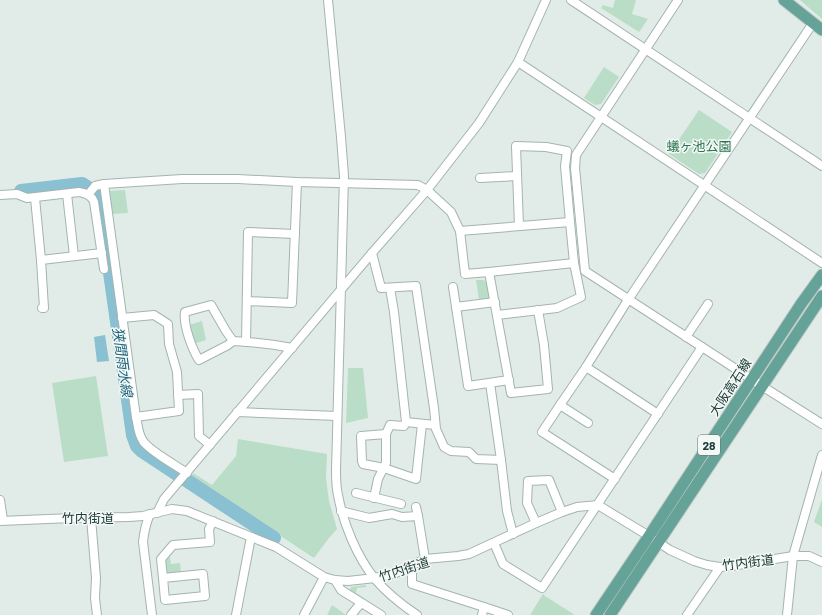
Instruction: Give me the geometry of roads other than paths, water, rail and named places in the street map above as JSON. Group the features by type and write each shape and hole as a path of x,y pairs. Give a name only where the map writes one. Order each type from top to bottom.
{"main road":[{"path":"784,0 822,30"},
{"name":"大阪高石線","path":"610,615 752,380 801,304 822,275"},
{"name":"大阪高石線","path":"596,615 705,474 822,296"}],"street":[{"path":"328,0 344,184 337,416 337,493 341,511 353,543 364,562 375,578 401,603 417,615"},
{"path":"152,615 143,542 145,528 164,499 340,290 427,190 479,123 518,62 546,0"},
{"path":"571,0 822,166"},
{"path":"678,0 576,154 575,168 585,271 822,424"},
{"path":"615,479 542,432 586,367 628,299 813,23"},
{"path":"518,62 822,263"},
{"path":"497,315 557,308 581,297 574,263 565,166 566,151 546,147 516,146 519,226"},
{"path":"480,178 517,176"},
{"path":"88,195 95,186 104,184 182,179 238,179 344,184 418,185 427,190 450,212 460,231 465,274 574,263"},
{"path":"247,301 292,303 297,182"},
{"path":"104,184 139,434 144,443 184,476"},
{"path":"0,195 17,194 27,198 35,198 84,192 92,198 94,202 104,269"},
{"path":"67,194 74,256"},
{"path":"35,198 41,260 44,308 42,308"},
{"path":"460,231 570,222"},
{"path":"246,342 248,232 295,234"},
{"path":"41,260 102,253"},
{"path":"372,253 381,288 417,284 435,425 444,447 451,451 469,452 476,458 501,460"},
{"path":"490,272 511,394 548,390 544,345 538,310"},
{"path":"453,287 468,386 508,380"},
{"path":"374,498 378,478 386,463 386,434 390,425 404,426 406,422 390,288"},
{"path":"456,307 495,302"},
{"path":"233,341 211,304 185,312 184,317 191,345 199,360 233,341 292,348"},
{"path":"686,337 708,304"},
{"path":"122,318 154,315 168,324 169,344 177,372 179,411 136,417"},
{"path":"494,543 503,564 542,588 702,347"},
{"path":"586,367 658,414"},
{"path":"490,383 507,511 513,534"},
{"path":"178,394 198,394 199,436 210,445"},
{"path":"560,404 588,423"},
{"path":"237,412 337,416"},
{"path":"406,422 435,425"},
{"path":"386,434 361,436 363,464 384,468 416,479 422,424"},
{"path":"787,615 793,556 822,455"},
{"path":"536,523 527,503 528,480 549,480 562,512"},
{"path":"356,493 401,504"},
{"path":"0,500 2,520"},
{"name":"竹内街道","path":"2,520 129,518 154,514 172,509 187,511 276,547 324,577 348,581 375,578 396,573 425,559 469,554 562,512 577,507 598,505 670,550 707,565 732,566 793,556 809,556 822,562"},
{"path":"416,507 425,559"},
{"path":"341,511 369,518 392,514 402,517 418,516"},
{"path":"91,518 96,578 95,598 98,615"},
{"path":"163,578 203,574 205,596 165,600 161,559 173,545 210,542 209,529 213,521"},
{"path":"236,615 251,537"},
{"path":"410,566 412,573 412,584 483,611 508,615"},
{"path":"687,615 720,566"},
{"path":"304,615 324,577"},
{"path":"335,580 341,590 381,615"},
{"path":"351,615 361,603"}],"water":[{"path":"105,335 109,361 97,362 94,337"}],"waterway":[{"name":"狭間雨水線","path":"21,191 82,184 99,195 133,435 137,446 142,451 274,538"}],"park label":[{"name":"蟻ヶ池公園","path":"699,146"}]}
